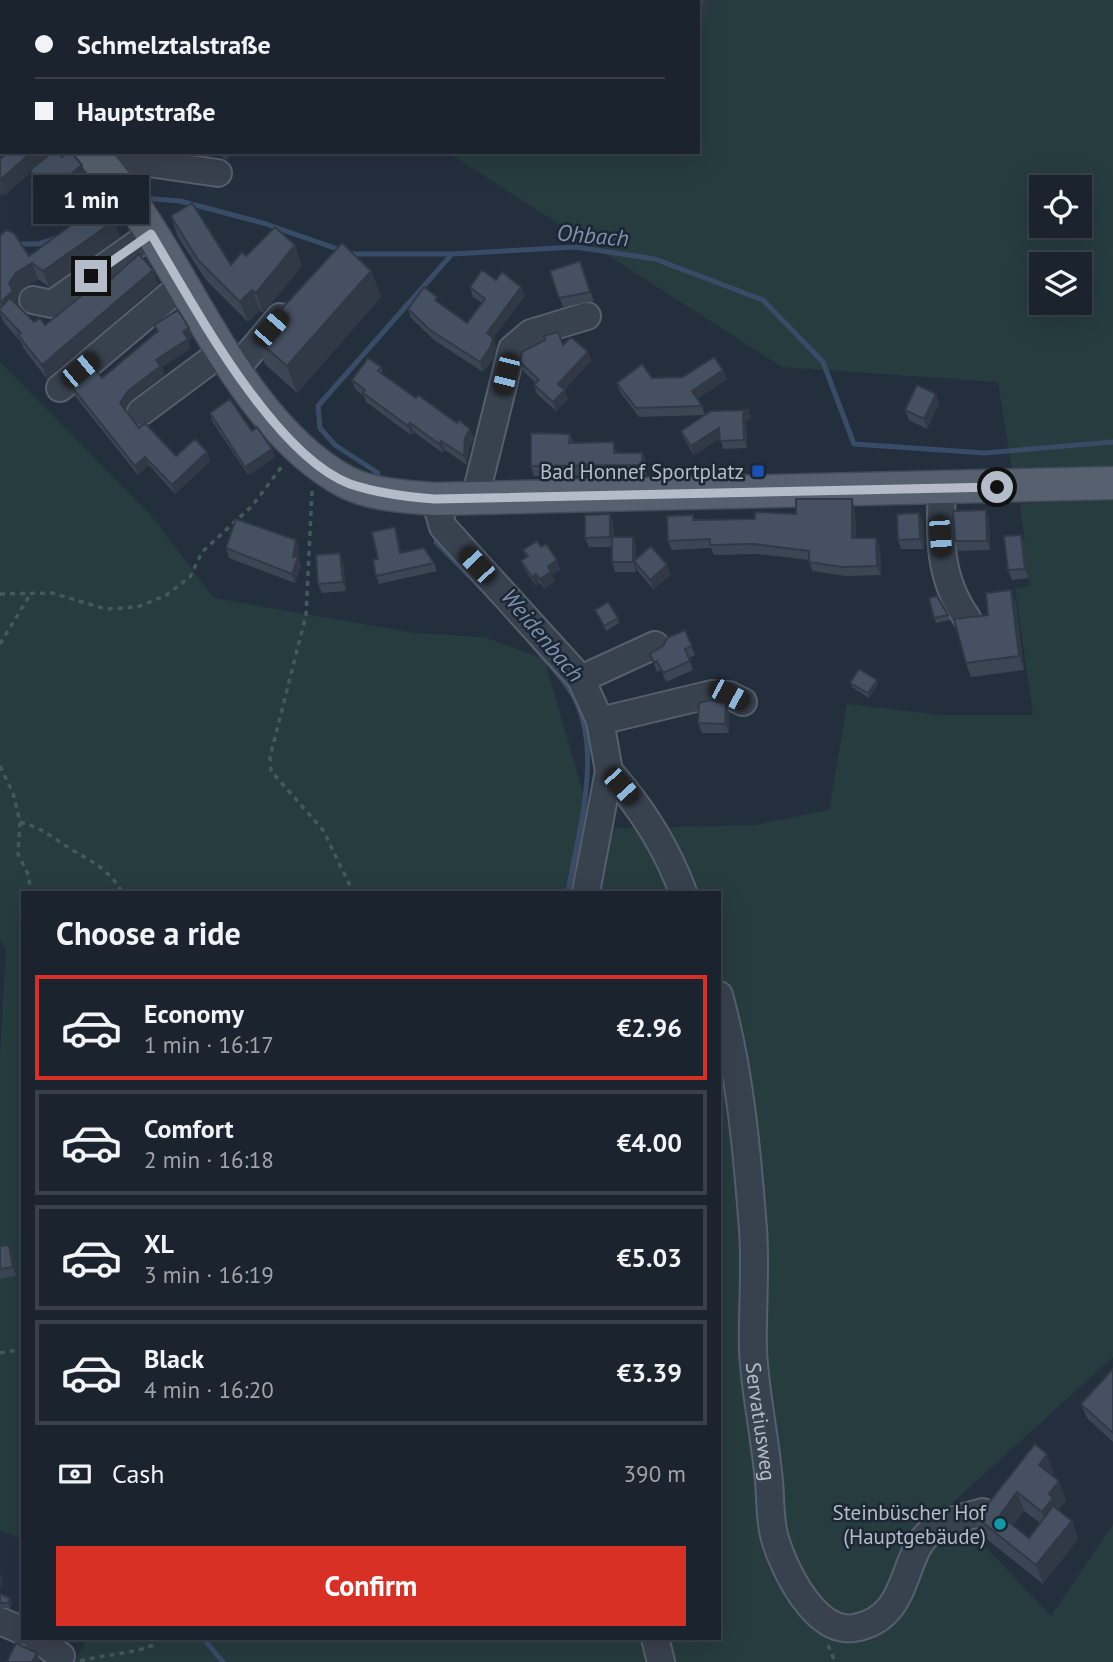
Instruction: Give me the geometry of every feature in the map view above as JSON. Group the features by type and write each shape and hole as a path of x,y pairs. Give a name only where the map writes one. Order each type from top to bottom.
{"main road":[{"path":"92,154 120,187 145,223 229,360 269,415 297,447 348,483 398,496 435,499 1113,483"}],"street":[{"path":"92,154 218,173"},
{"path":"33,300 52,304 145,223"},
{"path":"60,388 182,285"},
{"path":"141,412 229,360 297,298"},
{"path":"475,498 512,349 531,333 587,316"},
{"path":"942,488 942,563 951,592 967,618"},
{"path":"435,499 443,527 581,679 600,721 608,771 586,891"},
{"path":"581,679 655,645"},
{"path":"600,721 712,694 729,695 743,702"},
{"path":"608,771 634,800 662,842 683,891"},
{"name":"Servatiusweg","path":"721,1002 730,1035 730,1112 753,1231 753,1352 773,1531 783,1564 820,1616 838,1626 862,1626 872,1623 891,1606 907,1578 920,1544 929,1533 949,1522 983,1512"},
{"path":"0,1621 21,1631"},
{"path":"39,1640 61,1656"},
{"path":"656,1640 661,1662"}],"path":[{"path":"0,594 52,593 106,609 137,607 165,596 190,577 202,552 252,506 297,447"},
{"path":"312,491 306,615 270,757 271,771 280,785 323,830 353,891"},
{"path":"0,644 31,593"},
{"path":"0,766 13,793 20,822 18,855 29,876 30,891"},
{"path":"20,822 45,828 64,844 89,857 121,891"},
{"path":"0,1353 21,1349"},
{"path":"61,1656 79,1661 109,1653 142,1650 156,1644 157,1640"}],"green space":[{"path":"700,0 1113,0 1113,467 1012,470 998,382 782,367 450,154 700,154"},
{"path":"0,362 149,513 214,598 414,633 484,637 544,659 594,829 755,825 829,810 847,704 941,715 1033,715 1015,588 1030,586 1020,504 1113,499 1113,1357 948,1507 1051,1616 1113,1524 1113,1662 75,1662 86,1640 721,1640 721,891 21,891 21,1539 0,1530 0,1057 6,951 0,938"}],"building":[{"path":"6,154 30,154 0,180 0,159"},
{"path":"50,154 60,154 62,157 73,154 82,165 48,193 30,170"},
{"path":"101,203 114,221 43,271 32,263 16,273 9,283 13,291 0,301 0,236 6,230 14,233 29,256"},
{"path":"192,203 231,265 242,252 246,256 275,227 295,245 256,293 252,290 240,302 198,260 171,216"},
{"path":"342,243 371,271 287,366 255,338"},
{"path":"139,254 153,270 42,365 18,335 21,333 0,311 10,298 34,322 40,318 45,325 95,285 99,290"},
{"path":"580,261 590,292 559,298 550,271"},
{"path":"482,270 496,280 502,272 521,287 487,333 493,338 490,348 480,362 430,330 408,309 424,287 437,297 435,300 467,323 485,299 470,287"},
{"path":"178,310 189,328 183,332 188,339 156,360 161,366 128,391 120,403 139,428 145,423 176,456 195,439 207,452 172,485 145,457 135,466 72,387 94,368 102,378 158,331 154,325"},
{"path":"558,332 563,345 571,337 588,352 558,384 565,390 553,402 534,385 539,380 520,362 522,352 545,340 544,336"},
{"path":"714,357 723,370 692,391 702,406 636,408 617,383 642,364 652,378 683,377"},
{"path":"368,358 381,367 378,371 416,398 418,395 470,429 465,438 464,456 441,441 439,444 410,423 408,426 363,393 365,390 352,380"},
{"path":"917,385 936,394 924,419 905,410"},
{"path":"230,399 252,431 257,427 272,449 245,467 210,413"},
{"path":"748,410 743,413 744,440 720,441 719,428 691,446 681,431 711,411"},
{"path":"531,433 570,434 569,443 614,442 614,453 642,453 642,465 531,466"},
{"path":"796,499 852,499 852,538 876,538 877,566 842,567 809,562 809,551 753,544 710,545 710,539 668,541 667,516 693,515 693,520 755,519 755,512 796,514"},
{"path":"986,510 987,541 955,541 953,511"},
{"path":"919,513 920,539 898,540 897,514"},
{"path":"610,514 610,537 585,538 585,515"},
{"path":"236,519 296,540 293,557 298,557 292,574 226,548"},
{"path":"395,527 400,553 424,548 434,563 376,576 373,560 378,559 372,532"},
{"path":"1021,535 1025,569 1008,570 1004,536"},
{"path":"612,537 633,537 633,562 612,562"},
{"path":"537,541 541,547 546,544 557,560 548,566 551,572 540,579 536,574 532,577 521,561 528,556 523,550"},
{"path":"651,546 667,565 650,580 634,561"},
{"path":"340,553 343,582 318,584 316,555"},
{"path":"1011,590 1019,656 966,663 954,619 988,615 986,593"},
{"path":"937,596 948,615 934,618 929,598"},
{"path":"608,602 618,618 604,626 595,610"},
{"path":"685,630 692,646 685,649 690,661 663,673 650,654 664,645 667,638"},
{"path":"859,669 877,680 868,693 850,683"},
{"path":"710,700 726,703 725,724 698,723 699,703"},
{"path":"9,1245 13,1267 0,1269 0,1246"},
{"path":"1113,1369 1113,1433 1081,1404"},
{"path":"1035,1444 1047,1454 1039,1465 1059,1481 1049,1494 1053,1498 1042,1512 1017,1492 1000,1515 1029,1538 1053,1506 1072,1521 1036,1565 972,1514 987,1505"},
{"path":"0,1594 10,1598 8,1603 0,1603"},
{"path":"16,1643 37,1653 32,1662 7,1662"}],"waterway":[{"name":"Ohbach","path":"143,198 180,201 263,223 352,254 452,254 576,247 655,259 763,300 823,362 854,444 985,453 1113,442"},
{"name":"Ohbach","path":"15,244 38,244 57,238"},
{"name":"Weidenbach","path":"378,473 335,445 320,428 318,406 452,254"},
{"name":"Weidenbach","path":"436,542 481,588"},
{"name":"Weidenbach","path":"528,639 569,689 580,711 586,735 586,788 568,891"},
{"name":"Weidenbach","path":"205,1640 223,1662"}],"place":[{"name":"Bad Honnef Sportplatz","path":"758,471"},
{"name":"Steinbüscher Hof (Hauptgebäude)","path":"1000,1524"}],"route":[{"path":"91,276 151,234 223,351 269,415 297,447 348,483 398,496 435,499 997,487"}]}
